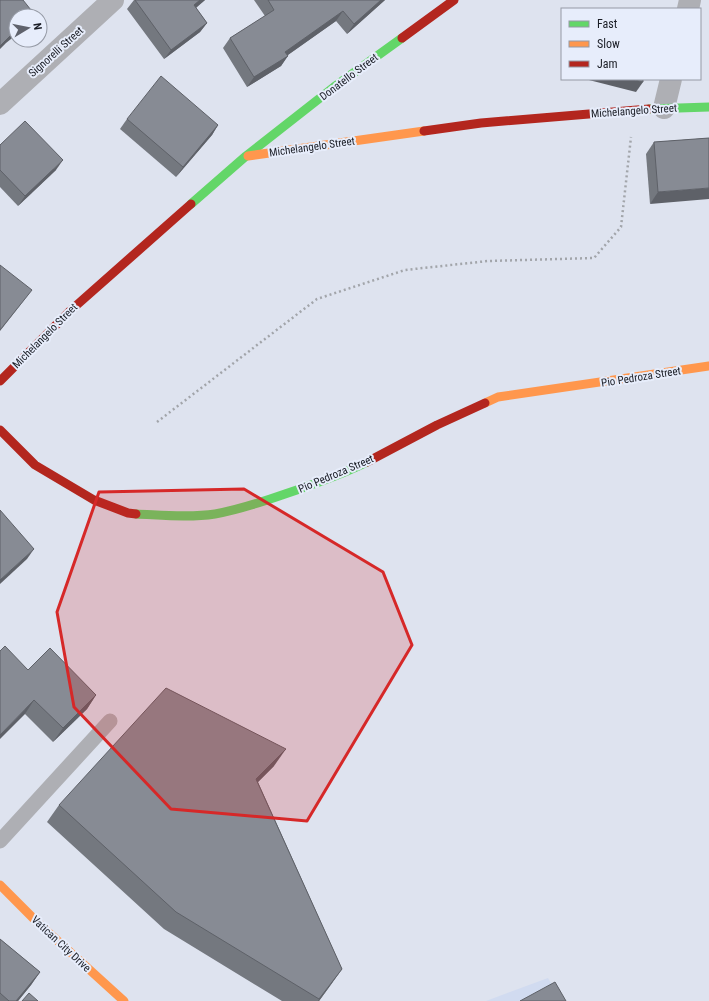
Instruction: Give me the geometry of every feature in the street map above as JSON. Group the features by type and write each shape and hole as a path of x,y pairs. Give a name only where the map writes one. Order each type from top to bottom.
{"street":[{"name":"Signorelli Street","path":"0,104 113,0"},
{"name":"Donatello Street","path":"246,156 334,87 454,0"},
{"path":"664,108 671,80"},
{"name":"Michelangelo Street","path":"0,381 70,311 246,156 481,124 634,110 709,107"},
{"name":"Pio Pedroza Street","path":"0,430 35,465 94,500 128,513 168,516 214,514 255,504 355,468 437,425 498,397 709,366"},
{"name":"Vatican City Drive","path":"0,885 37,922 124,1001"}],"lane":[{"path":"0,841 110,721"}],"path":[{"path":"157,422 317,299 405,270 488,261 594,258 621,227 634,110"}],"highlighted area":[{"path":"244,489 383,572 412,645 307,821 171,809 74,707 57,612 99,492"}],"shaded area":[{"path":"548,978 562,1001 486,1001"}],"building":[{"path":"0,0 23,0 29,8 8,8 8,38 0,46"},
{"path":"135,0 200,0 194,5 207,23 171,50"},
{"path":"268,0 381,0 354,24 343,11 285,52 288,56 254,77 230,38 274,10"},
{"path":"161,76 218,125 183,167 127,119"},
{"path":"25,121 63,160 25,196 0,170 0,145"},
{"path":"709,138 709,188 658,192 654,142"},
{"path":"0,265 32,290 0,330"},
{"path":"0,510 34,549 0,580"},
{"path":"5,646 28,670 50,648 96,695 63,728 34,700 0,735 0,651"},
{"path":"166,688 286,749 256,779 342,969 319,999 176,912 59,805"},
{"path":"0,939 40,972 16,1001 9,1001 0,993"},
{"path":"555,982 566,1001 520,1001"},
{"path":"29,993 38,1001 22,1001"}],"traffic: fast":[{"path":"191,204 246,156 334,87 402,38"},
{"path":"649,109 709,107"},
{"path":"136,514 185,516 224,512 259,503 306,487 367,462"}],"traffic: slow":[{"path":"248,156 424,131"},
{"path":"485,403 498,397 709,366"},
{"path":"0,885 37,922 124,1001"}],"traffic: jam":[{"path":"402,38 454,0"},
{"path":"424,131 481,123 649,109"},
{"path":"0,381 70,311 191,204"},
{"path":"367,462 437,425 485,403"},
{"path":"0,430 35,465 94,500 128,513 136,514"}]}
